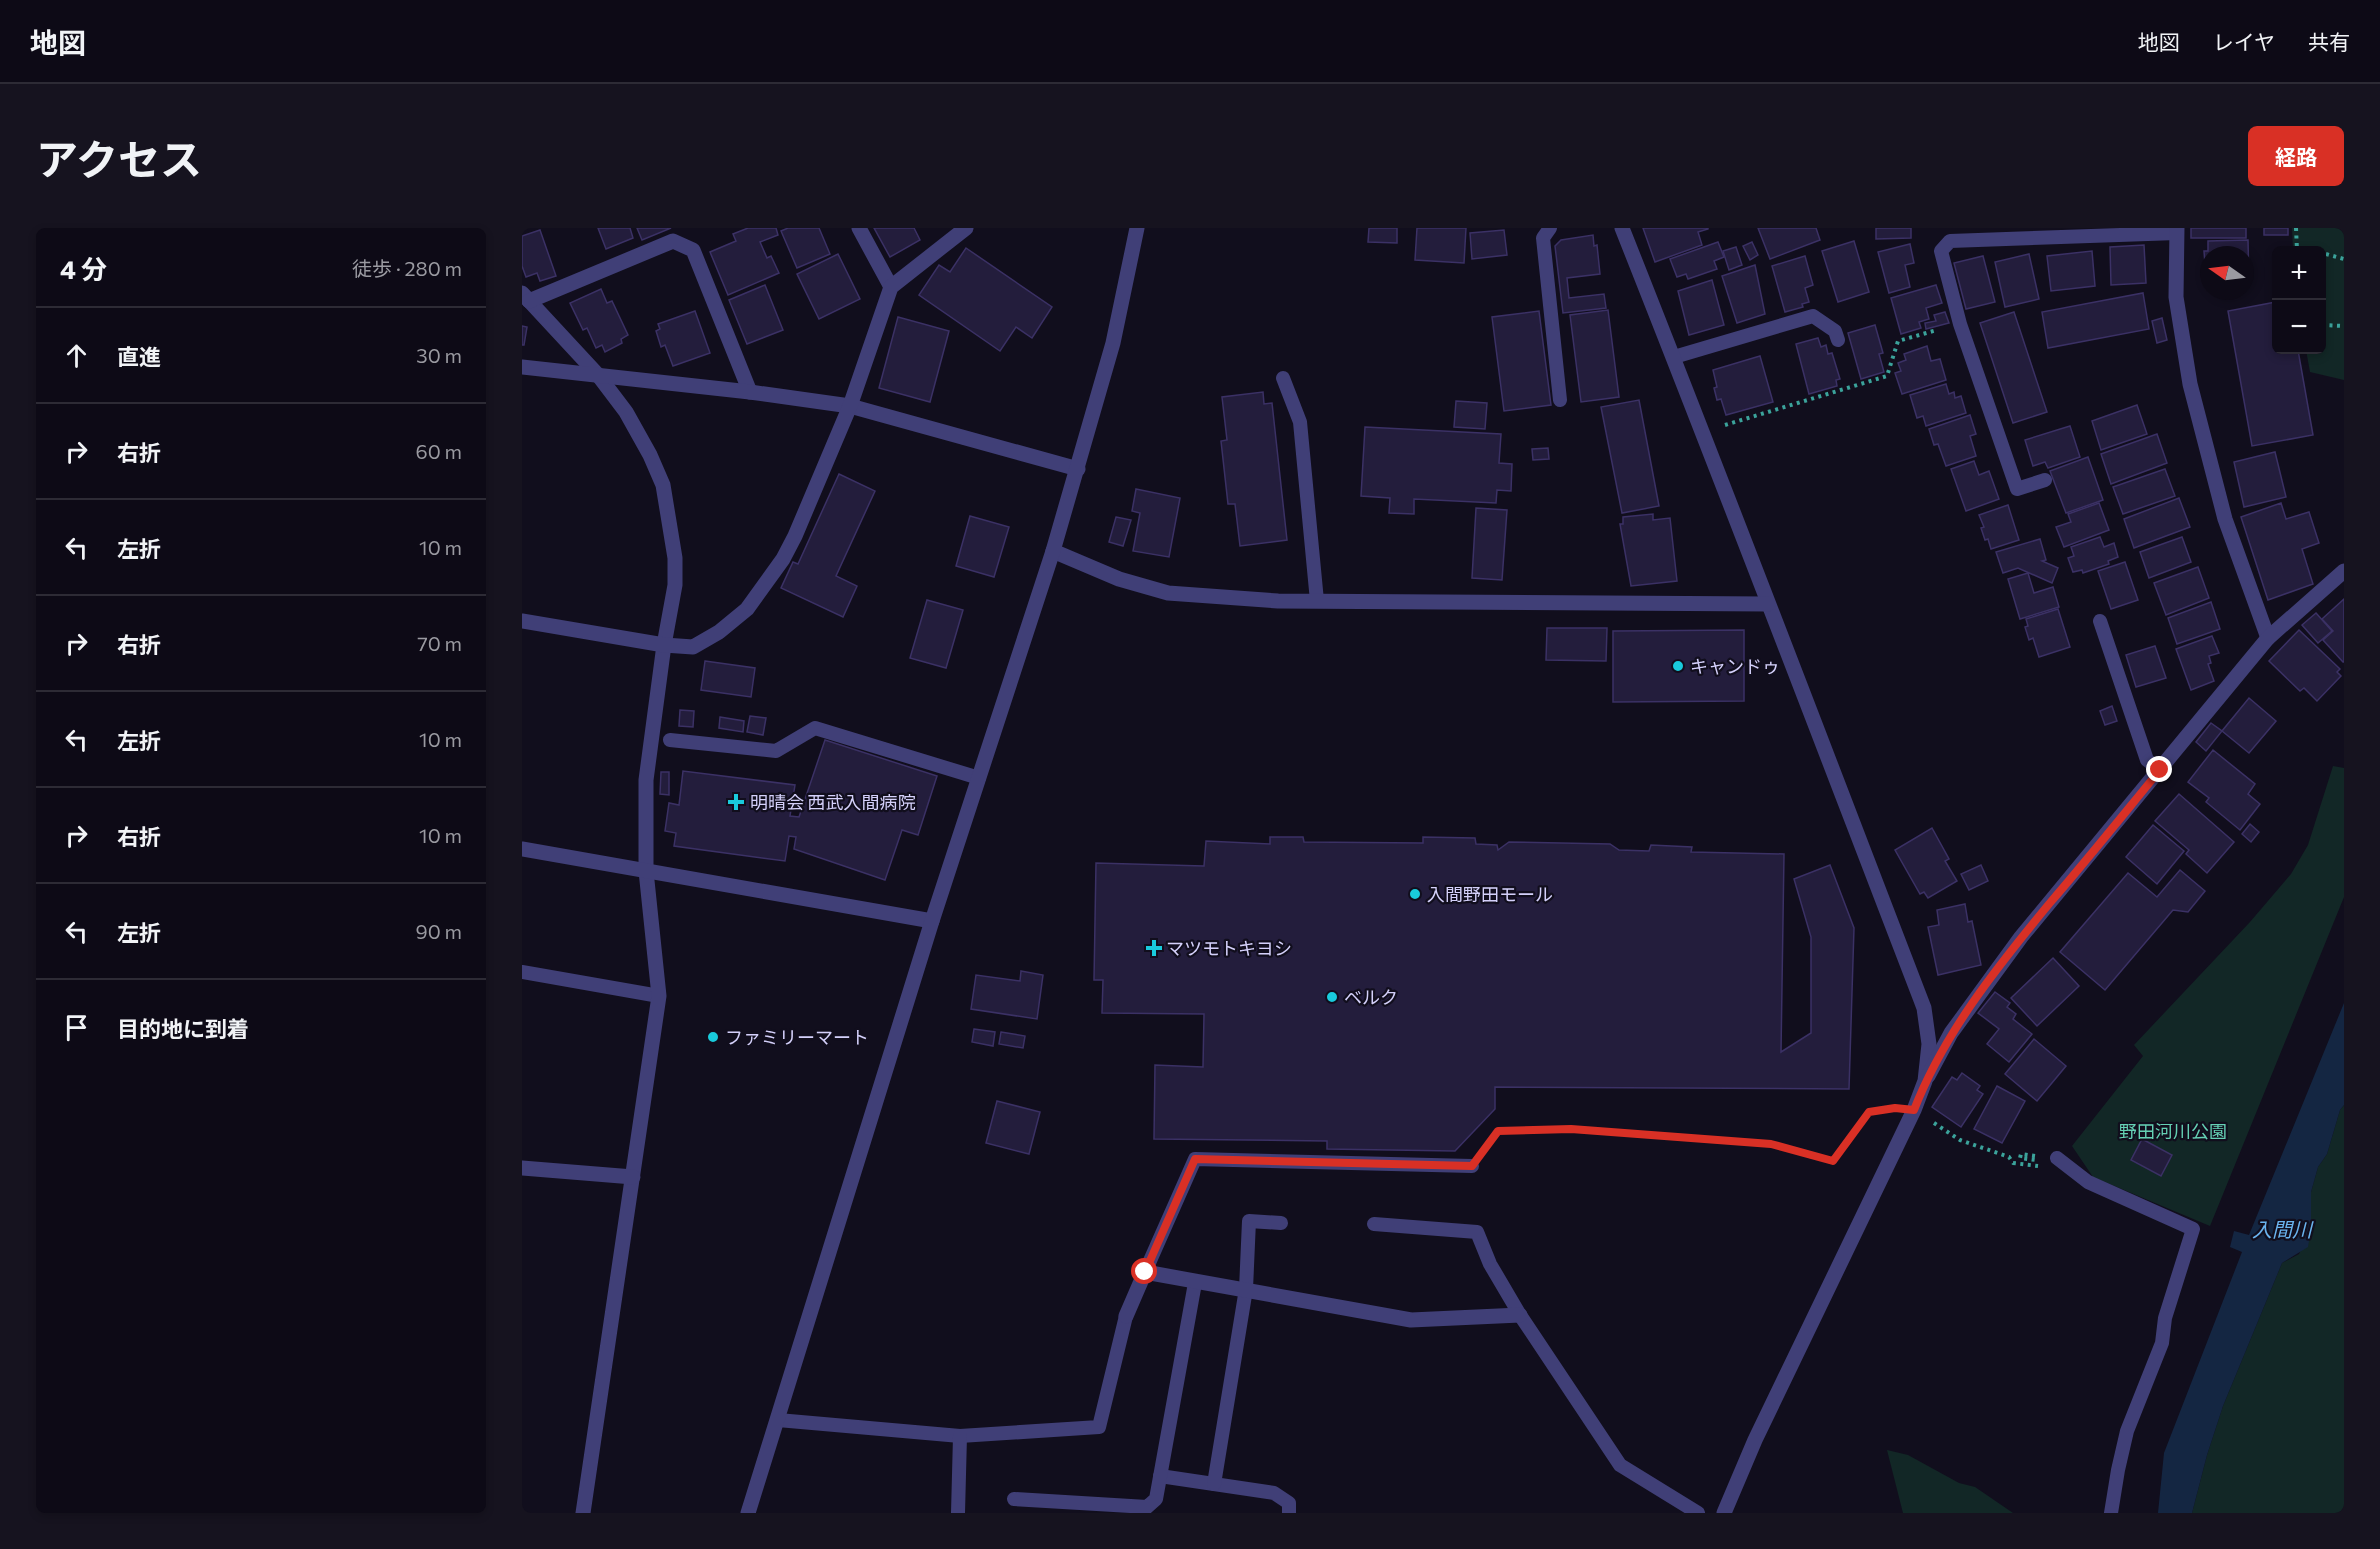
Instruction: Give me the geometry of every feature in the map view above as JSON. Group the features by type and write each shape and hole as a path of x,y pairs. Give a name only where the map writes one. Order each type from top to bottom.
{"street":[{"path":"859,228 891,287"},
{"path":"522,621 664,645 693,647 718,632 747,609 778,567 795,536 850,406 891,287 966,228"},
{"path":"748,1513 932,921 1078,469 1113,343 1137,228"},
{"path":"1623,228 1704,432 1924,1008 1929,1044 1925,1081"},
{"path":"2177,231 2176,297 2190,384 2225,519 2268,638"},
{"path":"583,1513 659,996 646,871 646,780 664,645 675,585 675,558 663,485 650,455 626,412 598,375 525,297 673,241 693,250 750,392"},
{"path":"522,367 750,392 850,406 1078,469"},
{"path":"1053,551 1119,579 1168,593 1278,601 1768,604"},
{"path":"1724,1513 1755,1440 1914,1110 1925,1081 1952,1033 2021,937 2268,638 2344,571"},
{"path":"522,849 932,921"},
{"path":"522,1168 633,1177"},
{"path":"1126,1316 1145,1272 1411,1320 1520,1314"}],"lane":[{"path":"1550,228 1544,238 1560,400"},
{"path":"2045,480 2017,489 1960,324 1941,251 1950,241 2177,231"},
{"path":"1674,357 1813,316 1834,331 1838,340"},
{"path":"1283,378 1300,422 1317,601"},
{"path":"2100,621 2147,760 2160,770"},
{"path":"670,740 776,751 815,728 979,778"},
{"path":"522,972 659,996"},
{"path":"2057,1158 2088,1182 2193,1229 2165,1318 2162,1343 2127,1431 2111,1513"},
{"path":"1145,1272 1195,1159 1472,1166"},
{"path":"1214,1484 1246,1289 1250,1221 1281,1223"},
{"path":"1374,1224 1477,1232 1490,1264 1520,1314 1620,1465 1698,1513"},
{"path":"1014,1499 1147,1507 1156,1499 1195,1282"},
{"path":"778,1420 960,1436 1099,1427 1126,1316"},
{"path":"958,1513 960,1436"},
{"path":"1160,1476 1274,1493 1289,1503 1289,1513"}],"path":[{"path":"2296,228 2297,246"},
{"path":"2326,254 2344,259"},
{"path":"1704,432 1887,376 1898,341 1960,324"},
{"path":"2326,325 2344,326"},
{"path":"1472,1166 1498,1131 1571,1129 1771,1144 1833,1161 1869,1112 1895,1108 1914,1110 1960,1140 2009,1156 2013,1163"}],"green space":[{"path":"2292,228 2344,228 2344,380 2310,372 2307,354 2326,354 2326,246 2293,246"},
{"name":"野田河川公園","path":"2333,766 2344,768 2344,897 2210,1226 2093,1177 2072,1146 2143,1056 2134,1045 2250,922 2291,874 2308,845"},
{"path":"2344,1105 2344,1513 2192,1513 2223,1406 2282,1263 2299,1254 2311,1229 2311,1192 2318,1167 2327,1154 2340,1110"},
{"path":"1887,1450 1908,1455 1959,1483 1975,1487 2013,1513 1903,1513"}],"water":[{"name":"入間川","path":"2344,1003 2344,1105 2340,1110 2327,1154 2318,1167 2311,1192 2311,1229 2308,1247 2282,1263 2223,1406 2192,1513 2158,1513 2164,1453 2242,1252 2230,1247 2234,1231 2249,1235"}],"building":[{"path":"598,228 630,228 633,238 606,249"},
{"path":"637,228 671,228 642,240"},
{"path":"748,228 776,228 778,235 760,242 767,258 771,256 779,273 728,295 710,252 736,241 733,234"},
{"path":"788,228 819,228 830,254 797,268 781,231"},
{"path":"874,228 914,228 920,240 890,257"},
{"path":"1369,228 1397,228 1397,243 1368,242"},
{"path":"1417,228 1466,228 1464,263 1415,260"},
{"path":"1643,228 1708,229 1698,232 1702,245 1655,262"},
{"path":"1758,228 1816,228 1820,240 1770,259"},
{"path":"1876,228 1911,228 1911,238 1876,239"},
{"path":"2191,228 2246,228 2246,238 2191,238"},
{"path":"2264,228 2288,228 2288,235 2264,235"},
{"path":"540,230 556,276 540,281 537,273 526,277 522,266 522,236"},
{"path":"1504,230 1507,255 1472,259 1470,233"},
{"path":"1593,235 1594,246 1597,245 1600,274 1567,278 1569,298 1604,294 1606,308 1563,313 1555,246 1561,240"},
{"path":"2248,240 2248,246 2208,246 2208,241"},
{"path":"1854,241 1869,292 1838,302 1822,251"},
{"path":"1718,242 1724,257 1714,261 1717,269 1688,279 1686,274 1677,277 1670,259"},
{"path":"1752,242 1758,255 1750,260 1743,246"},
{"path":"1910,244 1914,263 1905,265 1910,287 1889,293 1878,252"},
{"path":"2144,245 2146,283 2111,285 2110,247"},
{"path":"1736,247 1742,265 1729,270 1723,251"},
{"path":"966,248 1052,307 1032,338 1016,327 1000,351 919,295 939,265 950,272"},
{"path":"2092,251 2095,286 2051,291 2047,256"},
{"path":"838,254 860,299 819,319 797,274"},
{"path":"2029,254 2039,299 2005,307 1995,262"},
{"path":"1805,256 1813,285 1805,288 1809,302 1802,304 1803,307 1785,312 1772,266"},
{"path":"1983,256 1995,302 1966,309 1954,263"},
{"path":"1755,265 1765,314 1737,323 1722,276"},
{"path":"1712,280 1724,325 1689,335 1678,291"},
{"path":"765,285 783,330 747,344 729,300"},
{"path":"1936,285 1942,303 1926,308 1929,319 1919,322 1921,328 1901,334 1891,298"},
{"path":"601,289 607,303 612,301 628,335 621,339 622,343 605,352 602,345 596,348 587,328 583,330 570,303"},
{"path":"2143,293 2149,329 2048,348 2042,312"},
{"path":"2272,303 2272,354 2299,354 2313,435 2252,446 2228,311"},
{"path":"1608,310 1619,397 1581,402 1570,315"},
{"path":"695,311 710,353 673,366 665,345 661,347 656,331 660,329 658,324"},
{"path":"1539,311 1551,405 1504,411 1492,317"},
{"path":"1945,312 1949,323 1926,329 1925,323 1936,321 1934,315"},
{"path":"2014,312 2047,412 2013,423 1980,323"},
{"path":"898,317 949,331 930,402 879,388"},
{"path":"2162,318 2167,340 2157,343 2152,321"},
{"path":"1875,325 1883,353 1879,354 1884,372 1861,379 1848,333"},
{"path":"522,326 527,327 524,345 522,345"},
{"path":"1818,338 1821,347 1826,345 1828,354 1832,353 1840,379 1836,380 1837,386 1809,394 1796,344"},
{"path":"1927,346 1931,361 1940,359 1946,380 1902,394 1895,373 1901,371 1898,363 1906,360 1904,354"},
{"path":"1760,356 1773,402 1726,415 1721,399 1717,400 1713,370"},
{"path":"1946,384 1949,394 1954,392 1955,398 1961,396 1966,413 1926,426 1923,416 1917,418 1910,395"},
{"path":"1263,392 1264,404 1272,403 1287,540 1240,546 1235,504 1228,504 1221,441 1227,440 1222,397"},
{"path":"1639,400 1659,506 1622,513 1601,407"},
{"path":"1456,401 1487,403 1485,429 1454,427"},
{"path":"2137,405 2147,434 2101,450 2092,421"},
{"path":"1970,415 1976,434 1970,436 1976,456 1946,466 1938,444 1934,445 1929,429"},
{"path":"2070,426 2080,457 2048,468 2045,462 2033,466 2025,440"},
{"path":"1365,427 1501,434 1499,463 1512,464 1511,491 1497,490 1496,503 1414,499 1414,514 1389,513 1390,498 1361,496"},
{"path":"2157,434 2167,463 2111,484 2101,454"},
{"path":"1548,448 1549,459 1533,460 1532,449"},
{"path":"2275,452 2286,497 2244,507 2234,462"},
{"path":"2088,457 2103,500 2066,513 2050,471"},
{"path":"1974,461 1979,475 1989,471 1999,499 1966,511 1951,469"},
{"path":"2165,469 2175,496 2123,514 2113,487"},
{"path":"839,474 875,491 836,576 857,586 843,617 781,588 793,562 798,564"},
{"path":"1136,489 1180,498 1169,557 1133,551 1140,513 1132,511"},
{"path":"2179,498 2190,527 2134,548 2124,519"},
{"path":"2099,503 2109,530 2064,547 2056,527 2071,522 2068,514"},
{"path":"2281,503 2286,519 2309,512 2319,543 2302,549 2313,584 2268,600 2241,517"},
{"path":"2008,505 2019,540 1991,549 1988,539 1985,540 1981,528 1984,527 1979,515"},
{"path":"1476,508 1507,510 1502,580 1472,578"},
{"path":"1653,514 1653,520 1670,518 1677,581 1631,586 1620,524 1623,524 1623,517"},
{"path":"970,516 1009,527 994,577 956,566"},
{"path":"1116,517 1131,520 1123,546 1109,542"},
{"path":"2100,537 2104,547 2114,543 2118,557 2108,561 2109,564 2083,573 2082,570 2073,572 2068,558 2074,556 2071,547"},
{"path":"2182,537 2191,562 2149,578 2140,552"},
{"path":"2040,539 2046,560 2042,561 2058,568 2052,583 2018,568 2003,573 1996,552"},
{"path":"2125,562 2138,600 2111,609 2098,571"},
{"path":"2198,567 2209,598 2166,615 2154,583"},
{"path":"2028,573 2034,593 2053,587 2059,607 2020,619 2008,579"},
{"path":"2344,599 2343,662 2323,640 2333,631 2322,619"},
{"path":"927,600 963,610 946,668 910,658"},
{"path":"2211,602 2220,629 2177,644 2168,618"},
{"path":"2058,609 2070,647 2039,657 2033,638 2029,640 2025,627 2028,626 2026,619"},
{"path":"2316,613 2332,631 2318,643 2302,625"},
{"path":"1547,628 1607,628 1606,661 1546,660"},
{"name":"キャンドゥ","path":"1744,630 1744,701 1613,702 1613,631"},
{"path":"2299,630 2340,669 2337,672 2341,676 2317,701 2304,688 2300,691 2269,661"},
{"path":"2212,636 2219,653 2209,656 2211,663 2208,664 2214,681 2191,690 2176,649"},
{"path":"2155,646 2166,678 2136,687 2126,655"},
{"path":"705,661 755,668 751,697 701,690"},
{"path":"2249,698 2276,721 2249,753 2222,731"},
{"path":"2112,706 2117,721 2105,725 2100,711"},
{"path":"680,710 694,711 693,727 679,726"},
{"path":"750,716 766,718 763,735 747,732"},
{"path":"720,717 744,721 743,732 719,728"},
{"path":"2211,723 2222,731 2206,751 2196,742"},
{"path":"825,740 937,776 918,835 902,830 885,880 794,849 796,837 789,836 785,861 674,846 676,833 665,831 669,803 679,805 683,771 795,785 790,816 799,817"},
{"path":"2213,750 2255,784 2248,794 2260,804 2240,830 2206,802 2209,798 2188,782"},
{"path":"661,772 669,772 669,795 660,794"},
{"path":"2179,794 2234,842 2207,873 2186,854 2189,850 2155,821"},
{"path":"2250,824 2259,832 2251,842 2242,834"},
{"path":"2153,825 2184,851 2157,884 2126,857"},
{"path":"1932,828 1949,859 1945,861 1957,881 1928,898 1924,892 1920,894 1895,850"},
{"path":"1270,837 1303,837 1304,842 1423,843 1423,837 1475,838 1476,844 1497,845 1498,850 1509,842 1610,844 1619,850 1649,851 1651,845 1692,847 1691,852 1784,854 1781,1052 1811,1033 1811,937 1794,879 1830,865 1854,928 1849,1089 1495,1087 1495,1109 1455,1151 1327,1149 1327,1141 1154,1139 1155,1065 1203,1067 1204,1014 1102,1013 1103,980 1094,980 1096,863 1204,866 1206,841 1270,844"},
{"path":"1981,865 1988,881 1969,890 1961,874"},
{"path":"2180,870 2205,891 2188,912 2173,910 2105,990 2060,952 2128,873 2157,897"},
{"path":"1965,904 1968,922 1972,921 1981,965 1938,975 1928,927 1939,925 1937,910"},
{"path":"2053,958 2079,986 2037,1026 2011,998"},
{"path":"1021,971 1043,975 1037,1019 971,1009 976,975 1020,981"},
{"path":"1995,992 2010,1003 2007,1007 2016,1014 2013,1019 2032,1034 2009,1062 1987,1044 1999,1029 1978,1013"},
{"path":"974,1029 995,1032 993,1046 972,1042"},
{"path":"1001,1032 1025,1036 1023,1048 999,1044"},
{"path":"2034,1039 2066,1066 2037,1101 2005,1074"},
{"path":"1962,1073 1980,1086 1977,1090 1983,1094 1961,1127 1932,1107 1952,1077 1957,1080"},
{"path":"1997,1086 2025,1101 2002,1143 1974,1129"},
{"path":"997,1101 1040,1112 1029,1154 986,1143"},
{"path":"2142,1139 2172,1155 2161,1176 2131,1160"}],"place":[{"name":"キャンドゥ","path":"1678,666"},
{"name":"明晴会 西武入間病院","path":"736,802"},
{"name":"入間野田モール","path":"1415,894"},
{"name":"マツモトキヨシ","path":"1154,948"},
{"name":"ベルク","path":"1332,997"},
{"name":"ファミリーマート","path":"713,1037"}],"route":[{"path":"1145,1272 1195,1159 1472,1166 1498,1131 1571,1129 1771,1144 1833,1161 1869,1112 1895,1108 1914,1110 1925,1081 1952,1033 1974,1001 2021,937 2160,770"}]}
